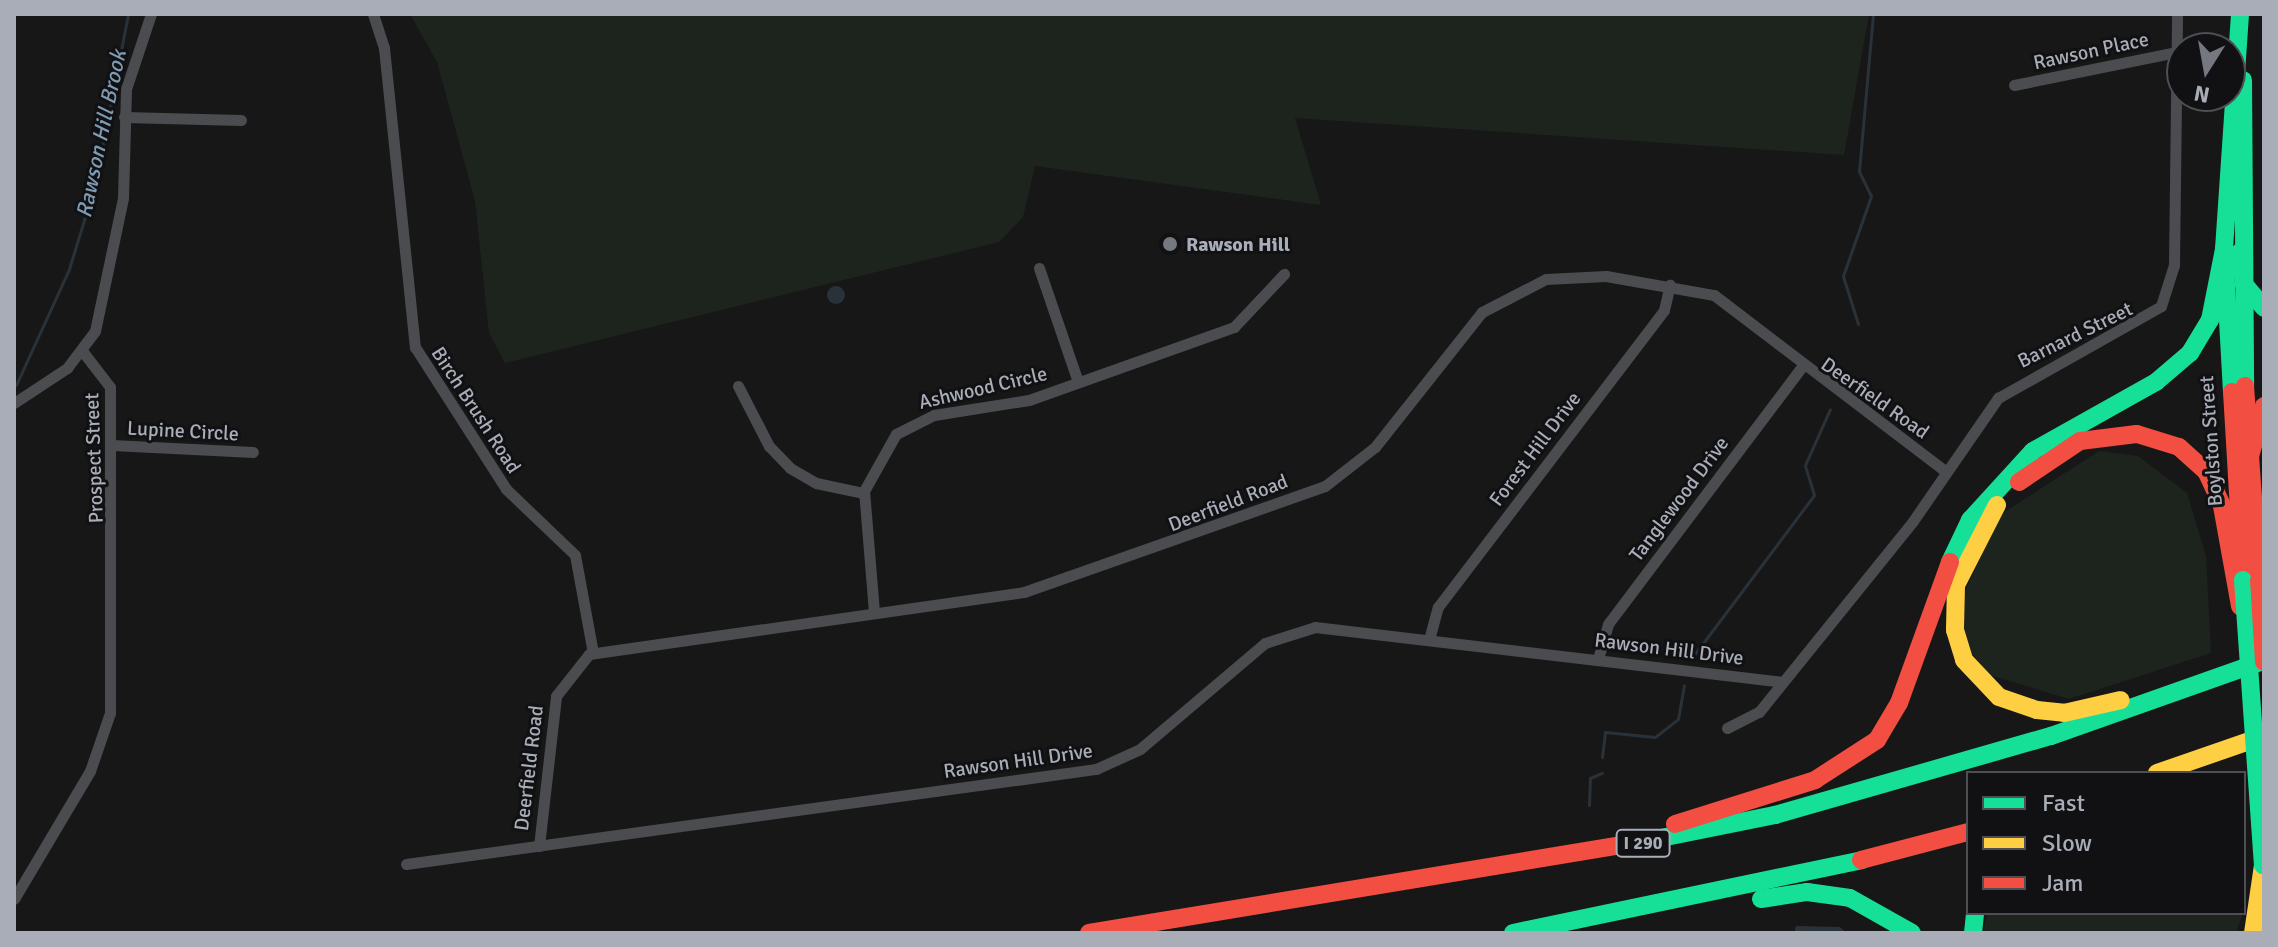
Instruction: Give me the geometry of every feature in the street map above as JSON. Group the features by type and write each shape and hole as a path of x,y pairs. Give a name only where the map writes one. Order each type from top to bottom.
{"main road":[{"name":"Boylston Street","path":"2241,14 2232,250 2246,580 2264,661"},
{"name":"Boylston Street","path":"2232,250 2249,460 2246,629 2263,865 2253,933"},
{"path":"2232,250 2244,284 2264,308"},
{"path":"1570,856 1755,802 1864,752 1897,709 1937,589 1970,520 2033,451 2156,382 2190,353 2210,320 2232,250"},
{"path":"2249,460 2264,406"},
{"path":"2226,675 2064,713 2014,703 1989,689 1964,660 1954,596 1972,544 2007,494 2067,446 2112,435 2156,437 2199,463 2222,506 2246,580"},
{"name":"I 290","path":"1089,933 1570,856 1874,788 2264,661"},
{"path":"2163,771 2264,736"},
{"path":"2190,771 2245,743"},
{"path":"1513,933 1701,898 1966,832"},
{"path":"1701,898 1838,895 1877,908 1912,933"}],"street":[{"path":"14,403 83,352 98,321 121,212 124,117 131,62 151,14"},
{"name":"Birch Brush Road","path":"373,14 384,48 415,347 506,489 570,546 593,653"},
{"name":"Rawson Place","path":"2014,85 2166,54"},
{"name":"Barnard Street","path":"1727,728 1754,718 1946,472 2002,394 2146,321 2165,299 2174,265 2175,112"},
{"path":"124,117 241,120"},
{"path":"1039,268 1078,382"},
{"name":"Ashwood Circle","path":"874,612 864,493 881,450 912,423 1029,400 1234,327 1284,274"},
{"name":"Deerfield Road","path":"539,846 556,696 593,653 1061,583 1325,486 1372,450 1491,305 1559,276 1670,285 1727,302 1801,368 1946,472"},
{"name":"Forest Hill Drive","path":"1430,636 1435,611 1664,310 1670,285"},
{"name":"Prospect Street","path":"14,899 83,784 110,713 112,445 109,380 83,352"},
{"name":"Tanglewood Drive","path":"1598,659 1612,618 1801,368"},
{"path":"738,386 769,446 790,468 816,483 864,493"},
{"name":"Lupine Circle","path":"112,445 253,452"},
{"name":"Rawson Hill Drive","path":"406,864 1090,771 1140,749 1277,637 1328,626 1430,636 1782,682"}],"shaded area":[{"name":"Rawson Hill","path":"410,14 1869,14 1844,155 1295,118 1321,205 1035,166 1023,217 999,242 505,363 489,333 475,201 437,62"},
{"path":"832,286 840,286 845,295 843,302 832,304 827,299 827,291"},
{"path":"2099,451 2138,456 2187,493 2206,556 2211,653 2069,699 1990,675 1967,647 1961,600 2000,515"},
{"path":"1987,915 2242,915 2236,933 1983,933"},
{"path":"1796,926 1840,927 1846,933 1794,933"}],"waterway":[{"name":"Rawson Hill Brook","path":"16,385 69,269 95,184 128,14"},
{"name":"Rawson Hill Brook","path":"1858,324 1843,276 1871,196 1859,171 1873,14"},
{"name":"Rawson Hill Brook","path":"1691,659 1814,495 1805,465 1830,409"},
{"name":"Rawson Hill Brook","path":"1602,757 1605,732 1655,737 1678,719 1684,686"},
{"name":"Rawson Hill Brook","path":"1589,805 1590,778 1602,773"}],"traffic: fast":[{"path":"2232,392 2224,249 2240,14"},
{"path":"2243,112 2245,386"},
{"path":"1950,562 1970,520 2033,451 2156,382 2190,353 2210,320 2224,249"},
{"path":"2240,252 2244,284 2264,308"},
{"path":"2243,580 2263,865"},
{"path":"1646,841 1775,815 2051,736 2263,661"},
{"path":"1513,933 1861,860"},
{"path":"1761,899 1807,892 1850,898 1912,933"},
{"path":"1973,933 1975,915"}],"traffic: slow":[{"path":"1997,505 1956,585 1955,630 1964,660 1999,697 2037,710 2064,713 2121,700"},
{"path":"2163,771 2264,736"},
{"path":"2253,933 2263,865"}],"traffic: jam":[{"path":"2245,386 2259,580"},
{"path":"2232,392 2243,578"},
{"path":"2249,460 2264,406"},
{"path":"2019,482 2080,441 2137,434 2179,447 2206,471 2222,506 2240,606"},
{"path":"1675,824 1815,780 1877,740 1899,703 1950,562"},
{"path":"2259,580 2264,662"},
{"path":"1861,860 1966,833"},
{"path":"1089,933 1646,841"}],"place":[{"name":"Rawson Hill","path":"1170,244"}]}
